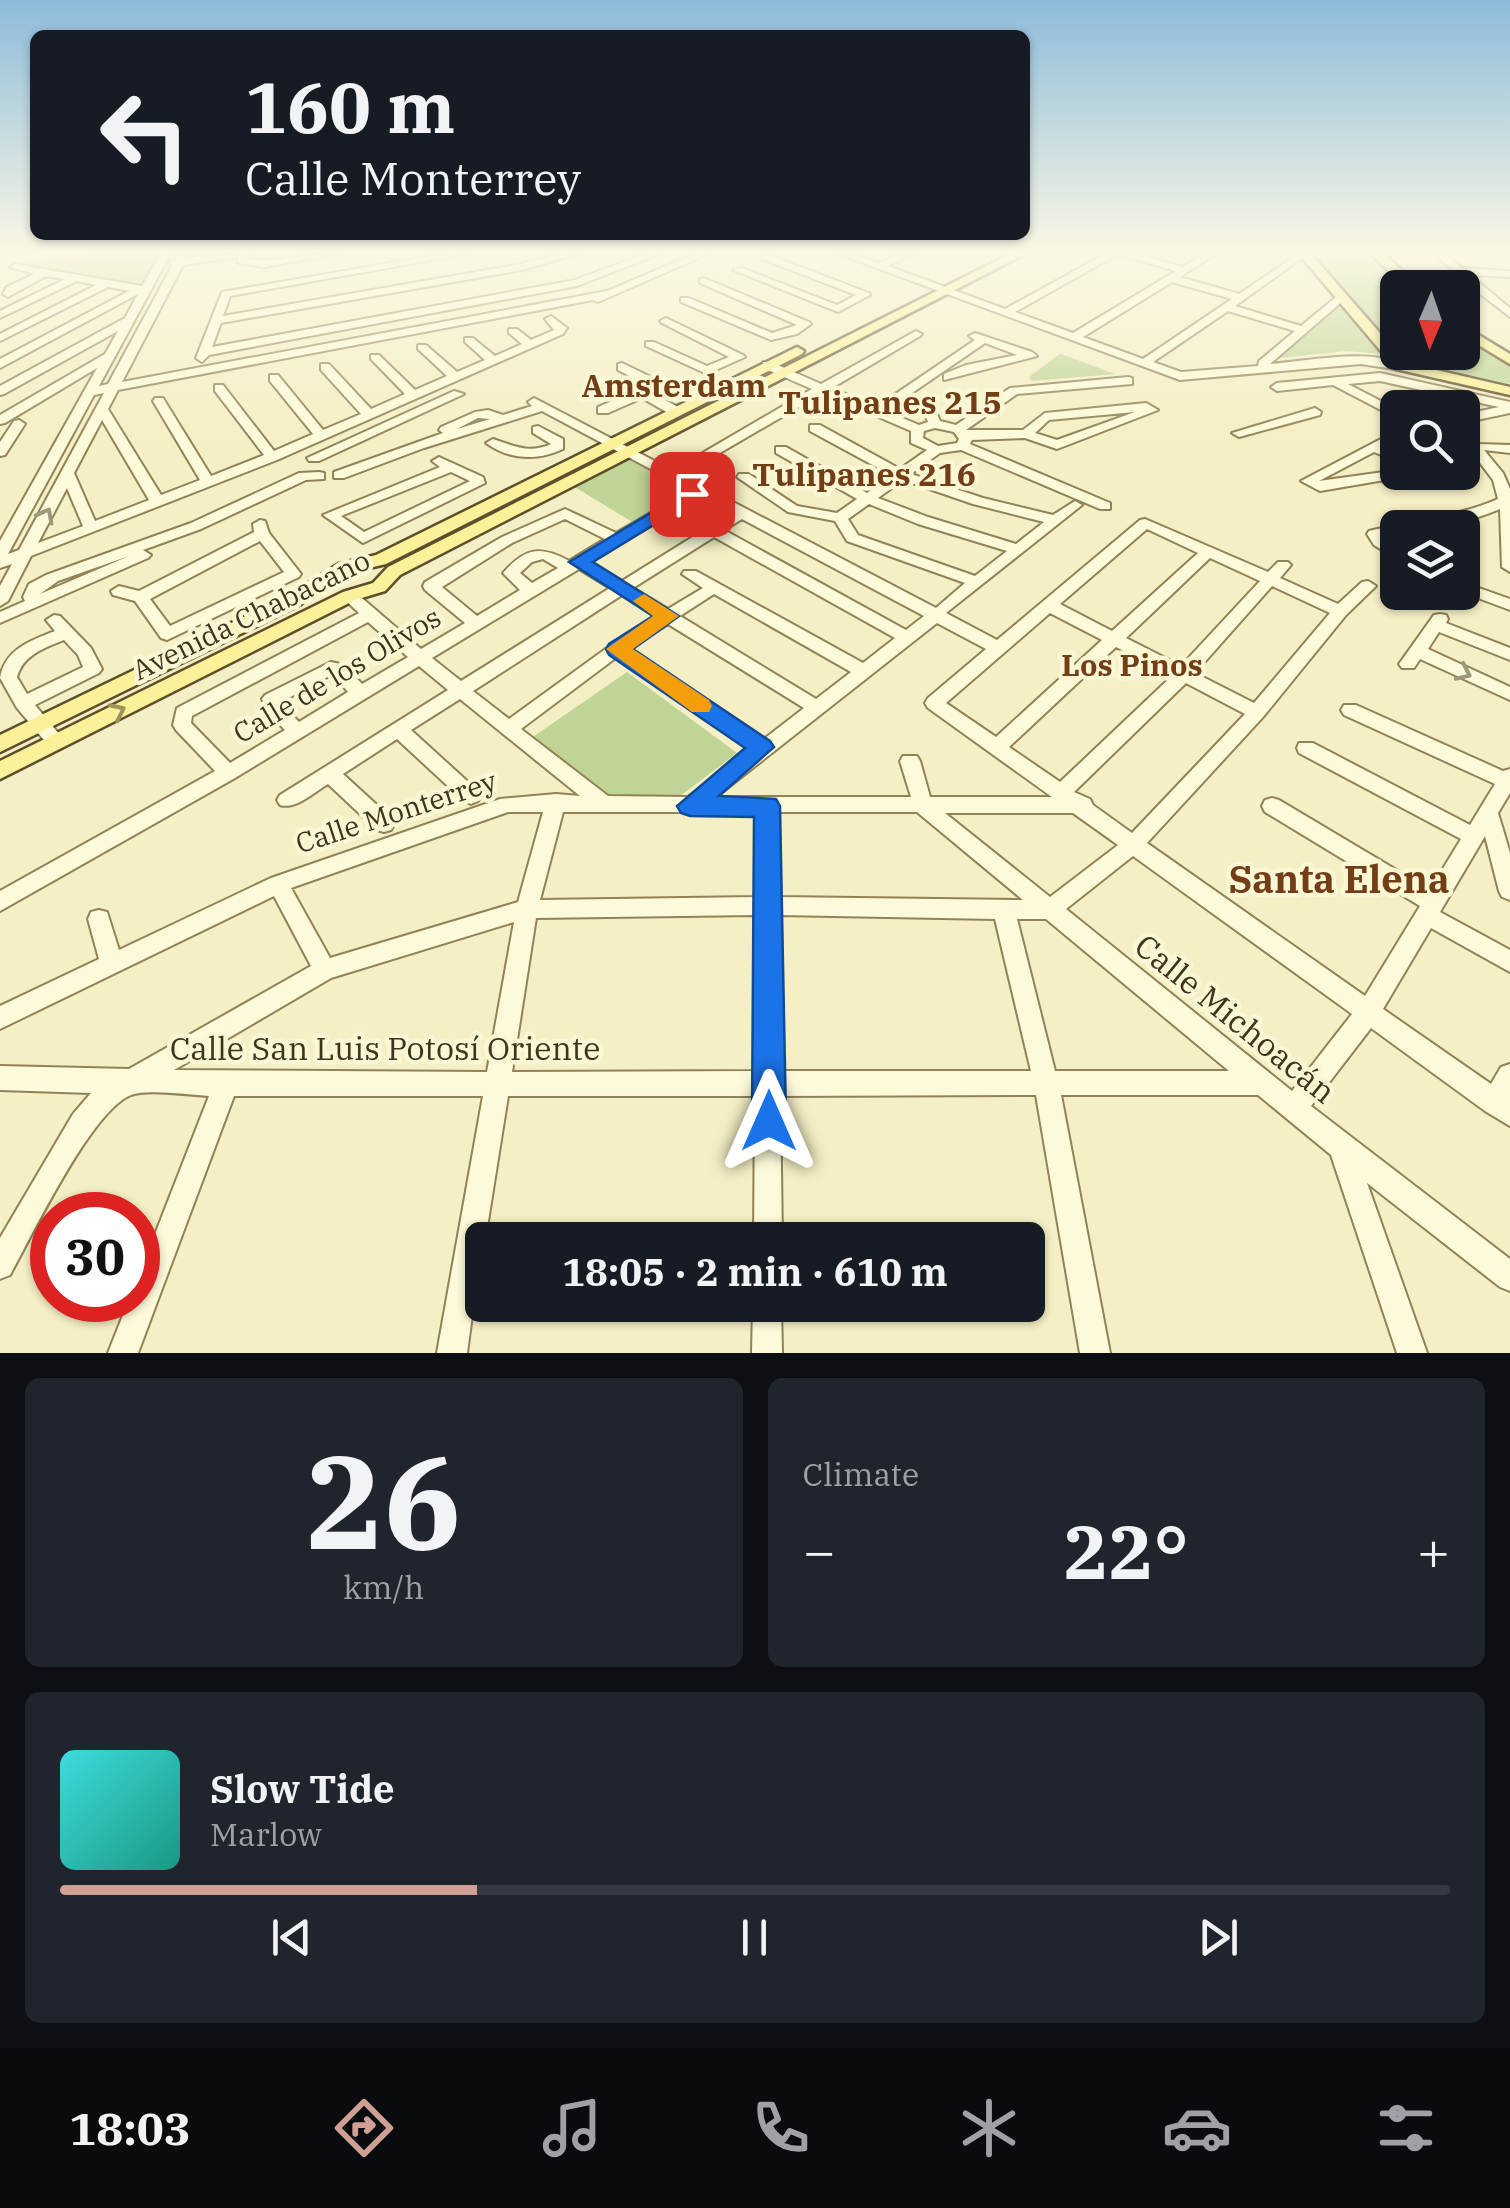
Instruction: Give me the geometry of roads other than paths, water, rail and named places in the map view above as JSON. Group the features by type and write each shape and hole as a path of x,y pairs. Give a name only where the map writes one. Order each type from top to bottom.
{"main road":[{"name":"Avenida Chabacano","path":"0,744 326,584 349,566 387,565 484,524 599,458 611,442 868,316"},
{"name":"Avenida Chabacano","path":"0,770 349,596 380,587 387,565 460,517 564,467 630,451 897,316"},
{"path":"1356,316 1380,343"},
{"path":"1480,341 1510,360"},
{"path":"1417,370 1509,404"}],"street":[{"path":"0,338 43,316"},
{"path":"0,364 81,316"},
{"path":"0,555 130,316"},
{"path":"0,601 150,316"},
{"path":"196,373 216,316"},
{"path":"214,321 242,316"},
{"path":"204,352 398,316"},
{"path":"80,406 196,373 488,316"},
{"path":"724,316 771,336 793,332 805,324 786,316"},
{"path":"1017,316 1173,374 1380,362"},
{"path":"1074,337 1108,316"},
{"path":"1146,362 1213,316"},
{"path":"1257,316 1303,330"},
{"path":"1264,366 1320,316"},
{"path":"0,391 127,321"},
{"path":"650,344 703,370 726,365 739,354 666,321"},
{"path":"0,563 209,483 456,378 530,345 556,324"},
{"path":"513,331 530,345"},
{"path":"793,332 816,342"},
{"path":"689,465 916,334"},
{"path":"979,338 1032,356 964,367 906,398 979,338"},
{"path":"469,340 494,361"},
{"path":"422,347 456,378"},
{"path":"0,420 19,416 108,357"},
{"path":"375,357 414,396"},
{"path":"726,365 748,374"},
{"path":"767,365 918,429 1026,434 1062,444 1152,410 1045,417 1026,434"},
{"path":"325,367 369,415"},
{"path":"603,410 642,393 652,384 622,367"},
{"path":"1239,433 1315,412 1277,388 1332,380 1380,376 1509,404"},
{"path":"274,378 321,436"},
{"path":"837,517 1014,391 1123,378"},
{"path":"1332,380 1380,405"},
{"path":"220,388 272,457"},
{"path":"88,392 106,401 158,503"},
{"path":"642,393 675,410"},
{"path":"314,458 458,394"},
{"path":"906,398 954,432 1105,506"},
{"path":"160,401 209,483"},
{"path":"1480,412 1509,404"},
{"path":"0,405 19,416"},
{"path":"339,476 419,445 503,422 539,405 740,513 939,612 998,648"},
{"path":"419,445 482,412 503,422"},
{"path":"414,414 444,430"},
{"path":"0,452 19,416"},
{"path":"815,428 897,473 978,501 1055,520"},
{"path":"918,429 916,440 932,449"},
{"path":"515,449 548,436 539,455"},
{"path":"493,443 539,455 564,467"},
{"path":"1380,443 1309,483 1320,488 1380,477"},
{"path":"340,446 368,464"},
{"path":"1373,446 1380,449"},
{"path":"58,450 82,448"},
{"path":"1480,448 1510,448"},
{"path":"781,450 862,499 1016,550"},
{"path":"1480,454 1507,481 1510,567"},
{"path":"446,464 478,482 436,503 363,538 330,514 412,488 446,464"},
{"path":"68,474 91,528"},
{"path":"744,478 793,509 837,517 852,538 977,582"},
{"name":"Calle de los Olivos","path":"0,902 228,773 700,492"},
{"path":"1480,512 1507,500"},
{"path":"0,618 113,570 251,502"},
{"path":"436,503 460,517"},
{"path":"690,806 1075,505"},
{"path":"287,800 740,513"},
{"path":"477,624 431,586 506,541 564,514 616,539"},
{"path":"1340,612 1276,572 1208,551 1148,523 934,703 1083,805 1133,845 1502,1108 1510,1076"},
{"path":"484,524 527,558"},
{"path":"120,591 141,598 166,634 294,572 261,529 206,574 141,598"},
{"path":"714,530 906,638"},
{"path":"998,748 1208,551"},
{"path":"531,590 511,574 527,558 550,556 574,565 623,589 816,707"},
{"path":"1062,792 1183,675 1276,572"},
{"path":"690,574 861,670"},
{"path":"0,1264 91,1109 130,1081 325,970 527,908 1049,910 1133,845 1257,712 1340,612 1368,586"},
{"path":"509,728 617,649 715,587"},
{"path":"1480,593 1510,605"},
{"path":"349,596 420,658 601,802"},
{"path":"236,601 248,622"},
{"path":"1050,606 1257,712"},
{"path":"228,773 182,725 180,717 370,614"},
{"path":"1510,654 1438,622 1413,657 1510,694"},
{"path":"23,703 89,660 59,627 12,661 8,678 23,703 56,741"},
{"path":"617,649 762,747"},
{"path":"280,662 301,682"},
{"path":"297,731 270,703 301,682 331,668 338,669 359,693"},
{"path":"1294,1108 1368,1012 1509,779 1350,710"},
{"path":"398,729 471,796"},
{"path":"1306,748 1474,836"},
{"path":"910,762 922,806"},
{"path":"330,774 384,824"},
{"path":"452,1353 527,908 556,802"},
{"name":"Calle Monterrey","path":"0,1018 278,884 499,806 556,802 690,806 1083,805"},
{"path":"767,806 768,1222"},
{"name":"Calle Michoacán","path":"922,806 1341,1147 1510,1277"},
{"path":"1272,806 1510,962"},
{"path":"1489,814 1510,891"},
{"path":"278,884 325,970"},
{"path":"1004,910 1046,1083 1095,1353"},
{"path":"99,918 112,963"},
{"name":"Calle San Luis Potosí Oriente","path":"0,1078 226,1084 1264,1083"},
{"path":"123,1353 226,1084"},
{"path":"1341,1147 1412,1353"},
{"path":"767,1322 767,1353"}],"district":[{"name":"Amsterdam","path":"674,386"},
{"name":"Tulipanes 215","path":"890,403"},
{"name":"Tulipanes 216","path":"864,475"},
{"name":"Los Pinos","path":"1132,666"},
{"name":"Santa Elena","path":"1339,880"}]}
